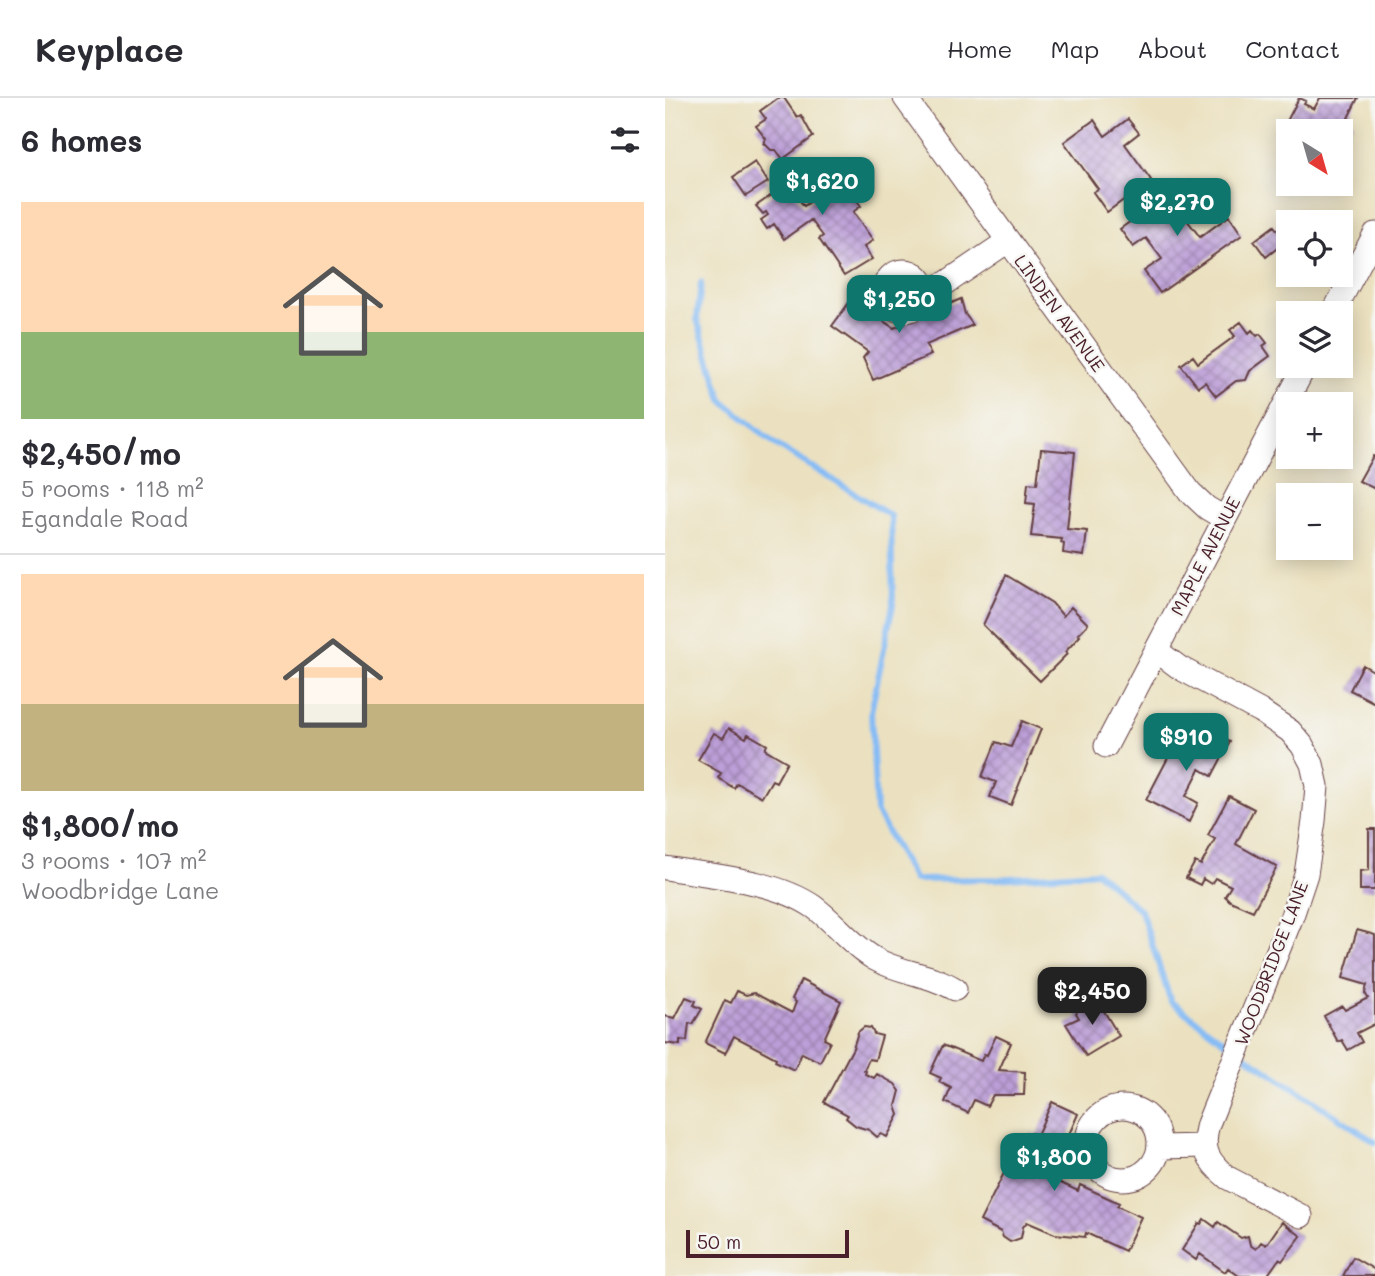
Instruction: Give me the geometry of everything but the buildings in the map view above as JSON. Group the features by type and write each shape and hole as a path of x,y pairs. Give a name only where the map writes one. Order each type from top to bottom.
{"street":[{"name":"LINDEN AVENUE","path":"905,98 1190,492 1224,519"},
{"path":"1339,301 1375,234"},
{"path":"924,292 946,283 1008,241"},
{"name":"MAPLE AVENUE","path":"1107,746 1299,378"},
{"name":"WOODBRIDGE LANE","path":"1157,650 1180,668 1260,711 1290,731 1302,745 1312,764 1317,786 1306,874 1292,916 1208,1124 1203,1141 1205,1146"},
{"path":"665,868 742,881 787,892 815,908 850,943 875,959 955,989"},
{"path":"1160,1147 1205,1146 1219,1171 1228,1178 1301,1216"}],"waterway":[{"path":"701,283 697,319 722,400 775,444 891,516 893,605 871,712 876,811 914,880 997,879 1097,872 1141,911 1171,1002 1234,1048"},
{"path":"1243,1054 1375,1142"}]}
